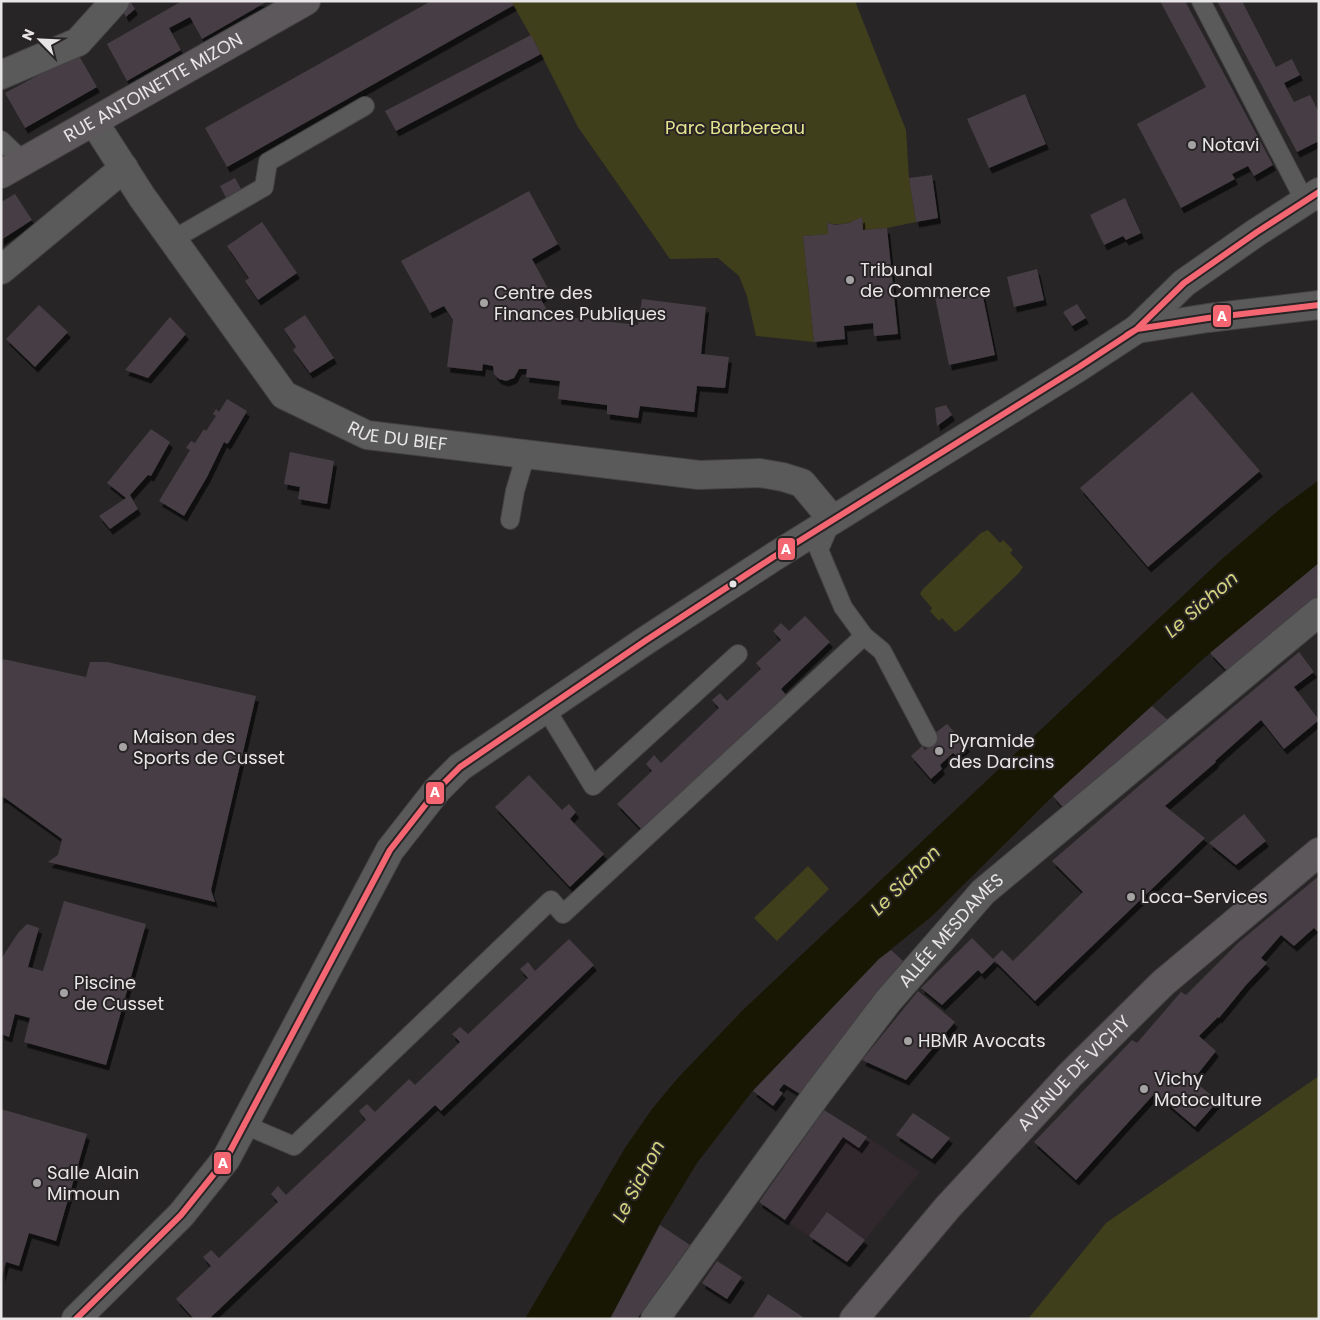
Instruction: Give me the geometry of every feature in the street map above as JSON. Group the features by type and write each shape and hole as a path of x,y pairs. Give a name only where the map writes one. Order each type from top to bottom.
{"main road":[{"name":"RUE ANTOINETTE MIZON","path":"12,168 306,1"},
{"name":"AVENUE DE VICHY","path":"854,1319 946,1208 1070,1075 1163,983 1319,852"}],"street":[{"path":"1,75 78,42 116,1"},
{"name":"RUE DU BIEF","path":"94,122 142,197 284,395 367,435 699,474 760,474 784,477 802,483 832,519"},
{"path":"1,270 124,168"},
{"path":"76,1319 181,1215 226,1159 390,850 437,790 460,767 645,641 832,519 1079,368 1137,329 1184,283 1310,197"},
{"path":"1184,283 1183,298 1195,311 1208,318"},
{"path":"1137,329 1208,318 1319,305"},
{"name":"ALLÉE MESDAMES","path":"656,1319 818,1093 882,1009 983,892 1319,612"}],"lane":[{"path":"1201,1 1299,190 1310,197"},
{"path":"172,240 264,187 268,162 364,106"},
{"path":"1,140 12,168"},
{"path":"510,520 515,492 526,454"},
{"path":"832,519 819,550 844,607 864,636 882,651 928,738"},
{"path":"245,1125 294,1146 551,900 563,914 864,636"},
{"path":"546,709 593,786 738,654"}],"shaded area":[{"path":"843,1137 867,1137 920,1172 847,1262 785,1220"}],"green space":[{"name":"Parc Barbereau","path":"511,1 855,1 906,130 909,178 916,222 887,228 863,230 862,218 845,224 827,223 828,234 803,236 814,342 756,336 747,296 739,276 718,258 670,259 578,127 541,54"},
{"path":"988,530 1000,543 1003,540 1013,550 1010,553 1023,567 1019,573 955,632 942,618 939,621 930,611 932,608 920,594 981,533"},
{"path":"808,866 829,889 777,941 754,918"},
{"path":"1319,1076 1319,1319 1028,1319 1106,1223"}],"water":[{"name":"Le Sichon","path":"1319,480 1319,563 1203,659 1051,798 932,916 879,959 754,1089 697,1163 658,1227 610,1319 525,1319 625,1148 652,1109 677,1079 743,1010 1222,559 1280,509"}],"building":[{"path":"130,1 135,9 126,17 122,9"},
{"path":"182,1 268,1 202,39 190,17 169,28 181,50 127,81 107,44"},
{"path":"431,1 511,1 514,5 227,167 205,128"},
{"name":"Notavi","path":"1160,1 1185,1 1273,165 1254,176 1248,166 1232,174 1235,179 1181,208 1137,124 1206,87"},
{"path":"1217,1 1242,1 1276,67 1292,59 1300,75 1284,83 1294,102 1310,95 1319,112 1319,141 1297,152"},
{"path":"531,35 541,54 396,131 385,111"},
{"path":"78,54 97,87 25,128 5,93"},
{"path":"1025,94 1046,144 989,168 967,119"},
{"path":"932,175 938,218 916,222 909,178"},
{"path":"235,178 244,194 228,202 220,186"},
{"name":"Centre des Finances Publiques","path":"529,191 558,244 532,259 550,292 540,298 550,315 638,325 642,299 706,307 701,354 729,357 725,388 697,386 694,412 640,406 638,418 607,414 607,405 558,399 560,381 526,377 527,369 519,369 514,378 506,381 499,379 494,374 493,366 483,364 482,371 447,367 453,320 444,306 430,313 401,261"},
{"path":"15,194 32,220 1,240 1,202"},
{"path":"1125,198 1141,233 1126,240 1123,236 1104,245 1090,215"},
{"name":"Tribunal de Commerce","path":"862,217 863,230 887,228 898,334 874,336 873,323 844,326 845,339 814,342 803,236 828,234 827,223 836,225 849,223"},
{"path":"262,222 297,273 258,300 245,281 249,278 227,246"},
{"path":"1037,269 1044,300 1014,307 1007,277"},
{"path":"981,287 995,355 949,365 935,297"},
{"path":"1077,304 1086,318 1072,326 1063,312"},
{"path":"39,305 68,332 35,367 6,339"},
{"path":"305,315 334,358 310,373 293,350 296,347 284,329"},
{"path":"170,317 186,334 148,378 125,370"},
{"path":"1192,392 1260,471 1148,567 1080,488"},
{"path":"227,399 247,411 229,442 227,444 224,442 207,477 184,516 159,501 190,450 186,448 191,441 195,443 204,429 206,431 216,416 213,414 216,409 219,412"},
{"path":"946,405 952,415 937,426 935,408"},
{"path":"151,429 170,442 151,476 148,475 130,495 138,509 110,529 99,516 126,498 107,483"},
{"path":"290,452 334,461 327,504 298,499 300,487 284,484"},
{"path":"1319,563 1319,597 1228,672 1210,653"},
{"path":"805,616 830,642 781,689 787,696 643,831 617,804 652,771 646,764 654,755 661,763 719,708 712,700 720,693 727,701 761,669 756,663 781,640 773,631 781,623 789,631"},
{"path":"1299,652 1314,672 1294,687 1319,720 1284,749 1261,720 1165,806 1205,838 1035,1001 995,961 982,974 978,970 942,1005 921,988 972,938 993,959 1002,950 1013,961 1083,892 1052,861"},
{"name":"Maison des Sports de Cusset","path":"3,659 86,677 90,662 107,662 256,696 211,890 215,902 48,862 58,855 62,839 1,797 1,667"},
{"path":"1152,706 1169,721 1065,810 1053,796"},
{"name":"Pyramide des Darcins","path":"947,724 967,746 957,756 953,753 940,765 942,769 931,779 911,756 922,746 925,750 930,746 938,737 935,733"},
{"path":"529,775 562,810 569,804 576,812 570,819 604,854 570,887 495,807"},
{"path":"1244,814 1266,841 1236,865 1209,843"},
{"name":"Vichy Motoculture","path":"1319,876 1319,933 1314,928 1294,946 1281,935 1261,958 1267,963 1219,1018 1199,1036 1216,1051 1193,1080 1218,1101 1195,1127 1155,1093 1076,1180 1034,1142 1132,1040 1137,1043 1181,992 1186,995 1239,942"},
{"name":"Piscine de Cusset","path":"64,901 146,924 106,1065 24,1042 30,1018 15,1014 9,1037 1,1034 1,959 18,933 27,924 39,928 28,967 43,971"},
{"path":"569,939 594,965 441,1111 435,1105 209,1319 194,1319 176,1299 211,1266 203,1257 211,1250 219,1258 278,1202 271,1194 278,1186 286,1195 366,1120 359,1111 367,1104 375,1112 409,1079 415,1085 460,1042 452,1034 460,1027 468,1034 528,978 520,969 528,962 535,971"},
{"path":"891,950 903,961 877,992 800,1094 784,1084 779,1090 783,1093 773,1106 753,1091 879,959"},
{"name":"HBMR Avocats","path":"918,991 955,1022 906,1080 862,1060"},
{"name":"Salle Alain Mimoun","path":"1,1109 87,1134 56,1241 29,1233 19,1266 6,1262 2,1277"},
{"path":"824,1110 867,1137 859,1148 843,1137 785,1220 759,1202"},
{"path":"913,1113 950,1138 932,1159 896,1135"},
{"path":"827,1212 865,1240 847,1262 809,1236"},
{"path":"660,1225 690,1245 637,1319 610,1319"},
{"path":"717,1261 742,1277 727,1299 702,1283"},
{"path":"768,1294 803,1317 802,1319 752,1319"}],"transit line":[{"name":"A","path":"76,1319 181,1215 226,1159 390,850 437,790 460,767 645,641 775,556 1137,329 1184,283 1319,192"},
{"name":"A","path":"1127,335 1137,329 1208,318 1319,305"}],"place":[{"name":"Notavi","path":"1192,145"},
{"name":"Tribunal de Commerce","path":"850,280"},
{"name":"Centre des Finances Publiques","path":"484,303"},
{"name":"Maison des Sports de Cusset","path":"123,747"},
{"name":"Pyramide des Darcins","path":"939,751"},
{"name":"Loca-Services","path":"1131,897"},
{"name":"Piscine de Cusset","path":"64,993"},
{"name":"HBMR Avocats","path":"908,1041"},
{"name":"Vichy Motoculture","path":"1144,1089"},
{"name":"Salle Alain Mimoun","path":"37,1183"}]}
